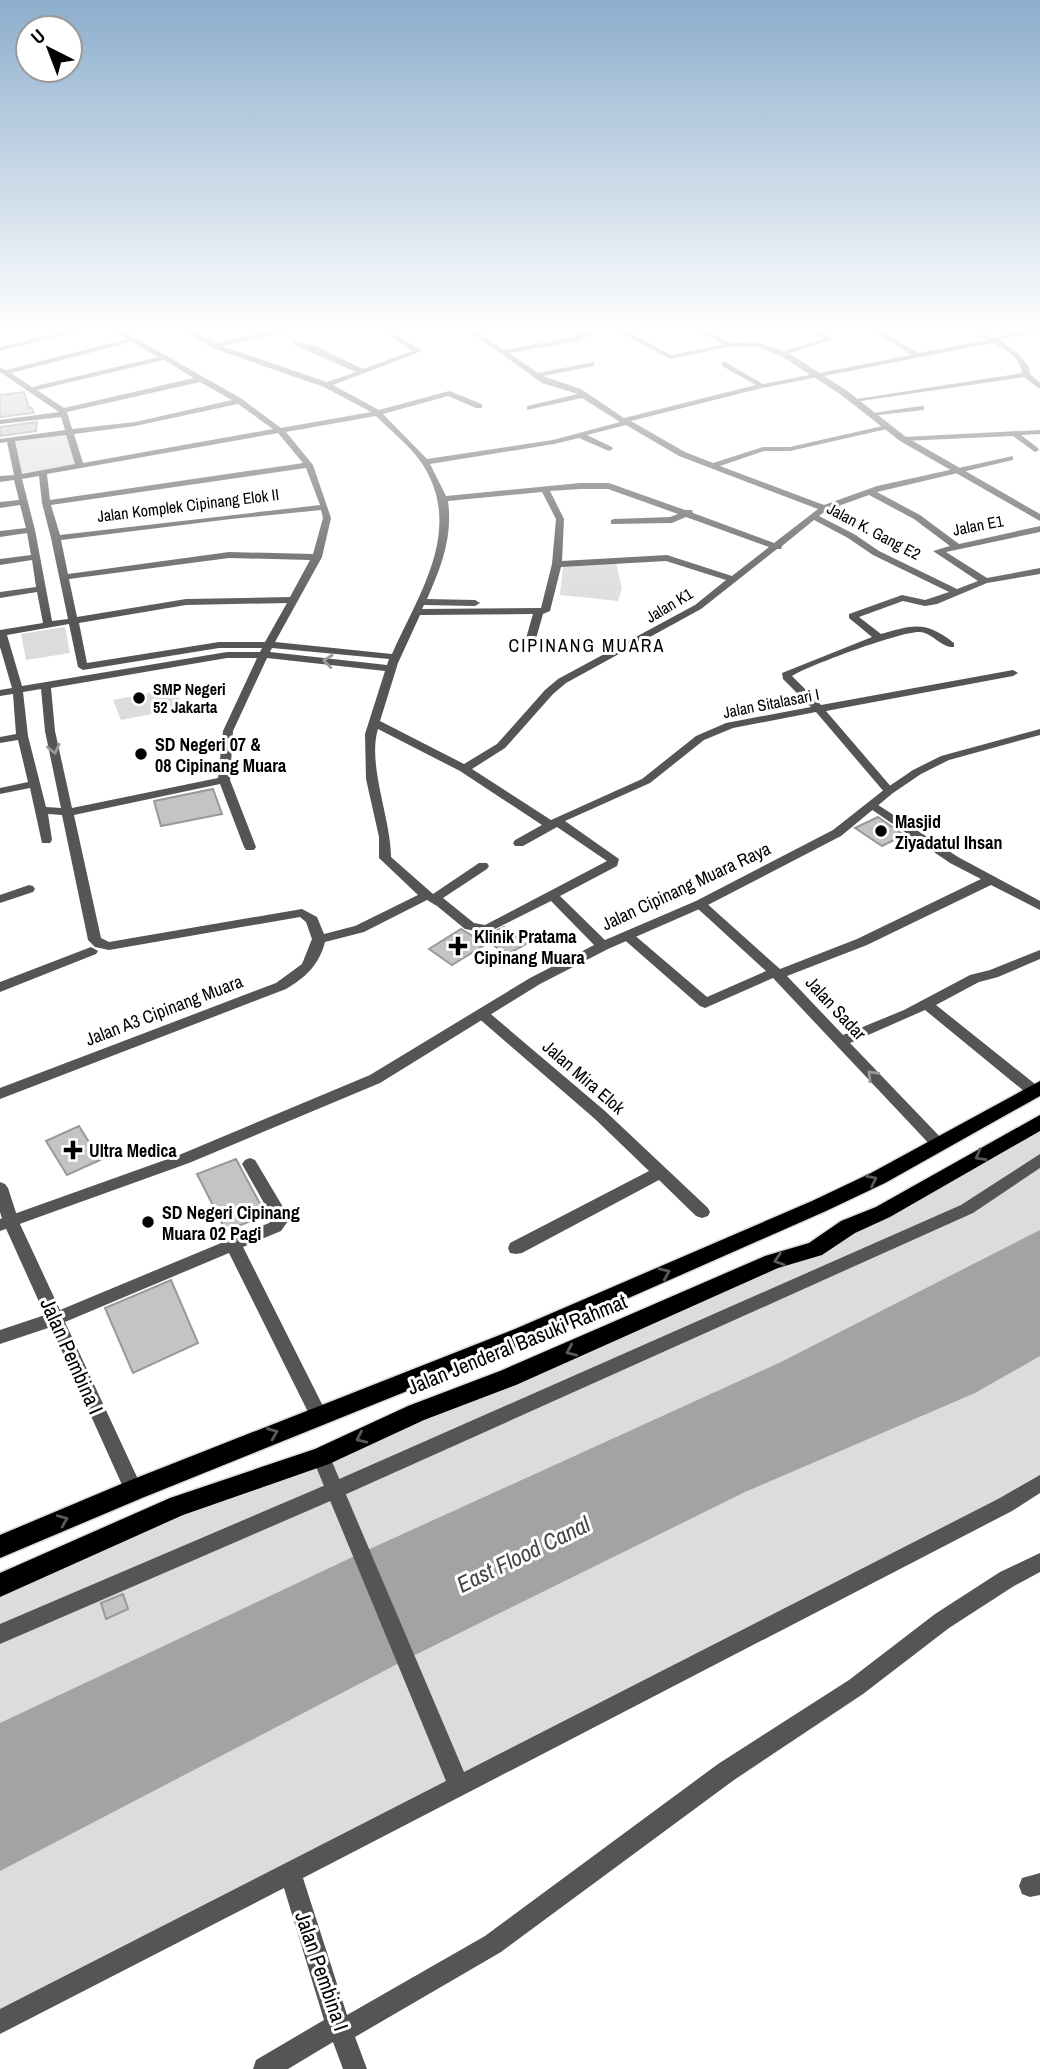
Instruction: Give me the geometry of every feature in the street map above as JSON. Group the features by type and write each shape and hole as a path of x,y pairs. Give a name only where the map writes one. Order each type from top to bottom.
{"main road":[{"name":"Jalan Jenderal Basuki Rahmat","path":"0,1547 134,1490 523,1335 819,1206 939,1145 1037,1090"},
{"name":"Jalan Jenderal Basuki Rahmat","path":"0,1585 178,1506 321,1457 415,1413 508,1378 772,1262 815,1249 848,1227 883,1212 1040,1122"}],"street":[{"path":"69,428 78,462"},
{"path":"0,449 11,443 106,428"},
{"path":"250,847 224,780 228,731 251,678 317,557 327,518 309,465 275,428"},
{"path":"0,479 43,472 78,462 290,428"},
{"path":"374,722 464,769 613,859 613,863 487,929 478,930 469,927 430,897 385,858 385,837 370,757 374,722 393,662 433,574 444,539 446,521 443,499 425,463 392,428"},
{"path":"425,463 542,444 604,428"},
{"path":"637,428 682,454 824,508"},
{"path":"711,466 761,449 790,449 878,428"},
{"path":"886,428 1040,518"},
{"path":"902,439 1040,432"},
{"path":"580,435 610,449"},
{"path":"1016,435 1035,450"},
{"path":"0,441 11,443"},
{"path":"11,443 31,530 48,625"},
{"name":"Jalan K1","path":"464,769 501,746 562,681 698,607 778,547 824,508 869,491 1010,458"},
{"name":"Jalan Komplek Cipinang Elok II","path":"46,503 309,465"},
{"path":"43,472 46,503 65,577 83,673"},
{"path":"443,499 609,486 689,512 778,547"},
{"path":"528,649 557,564 560,519 545,490"},
{"path":"869,491 917,517 956,545"},
{"path":"0,505 25,502"},
{"name":"Jalan Komplek Cipinang Elok II","path":"56,538 325,507"},
{"path":"614,522 672,520 689,512"},
{"name":"Jalan K. Gang E2","path":"813,516 852,536 876,553 958,593"},
{"name":"Jalan E1","path":"985,581 938,551 1040,529"},
{"path":"0,534 31,530"},
{"path":"65,577 229,555 317,557"},
{"path":"0,562 34,557"},
{"path":"557,564 667,558 733,579"},
{"path":"875,640 852,616 902,598 930,602 985,581 1040,570"},
{"path":"0,595 41,589"},
{"path":"46,840 22,736 18,690 2,646 1,633 186,602 295,600"},
{"path":"419,607 542,608"},
{"path":"888,791 820,710 787,677 787,673 875,640 922,627 935,631 950,645"},
{"path":"0,693 46,685 83,673 268,650 393,662"},
{"name":"Jalan Sitalasari I","path":"519,843 646,781 700,738 730,725 1013,673"},
{"path":"46,685 50,731 95,940 100,944 109,946 149,941 302,913 312,920 318,939 359,929 430,897 483,866"},
{"name":"Jalan Cipinang Muara Raya","path":"5,1224 207,1150 375,1079 535,981 603,946 700,904 837,833 916,772 945,758 1040,732"},
{"path":"0,740 22,736"},
{"path":"41,810 69,812 224,780"},
{"path":"0,791 33,784"},
{"path":"872,805 954,860 1039,904"},
{"path":"627,936 705,1003 891,929 990,880"},
{"path":"0,899 29,889"},
{"path":"551,894 603,946"},
{"name":"Jalan Sadar","path":"700,904 777,973 939,1145"},
{"name":"Jalan A3 Cipinang Muara","path":"0,1094 281,986 305,971 314,959 318,939"},
{"path":"0,987 91,950"},
{"path":"841,1041 926,1004 975,978 993,974 1040,954"},
{"path":"926,1004 1037,1090"},
{"name":"Jalan Mira Elok","path":"481,1013 661,1171 702,1212"},
{"path":"0,1634 335,1490 967,1209 1040,1160"},
{"path":"0,1336 55,1318 275,1227 280,1221 277,1211 250,1164"},
{"path":"516,1248 661,1171"},
{"name":"Jalan Pembina I","path":"0,1188 5,1224 55,1318 134,1490"},
{"path":"233,1244 318,1416"},
{"path":"321,1457 455,1778"},
{"path":"0,2022 290,1873 455,1778 1005,1505 1040,1483"},
{"path":"265,2069 493,1944 726,1772 856,1687 942,1620 1007,1579 1040,1562"},
{"name":"Jalan Pembina I","path":"290,1873 355,2069"}],"shaded area":[{"path":"70,432 78,465 20,475 13,440"},
{"path":"616,563 622,588 618,601 560,595 563,566"},
{"path":"65,627 70,653 26,660 21,634"},
{"path":"175,688 183,708 121,720 113,700"},
{"path":"1040,1122 1040,1483 0,2022 0,1585 815,1249"}],"water":[{"name":"East Flood Canal","path":"1040,1230 1040,1356 975,1393 745,1492 405,1660 0,1871 0,1723 361,1553 781,1362"}],"building":[{"path":"0,428 36,428 36,431 0,436"},
{"path":"213,789 222,814 161,826 154,801"},
{"name":"Masjid Ziyadatul Ihsan","path":"878,817 904,835 882,846 855,828"},
{"path":"504,927 526,944 506,955 481,935 488,935"},
{"name":"Klinik Pratama Cipinang Muara","path":"461,929 486,944 452,965 429,949"},
{"name":"Ultra Medica","path":"79,1126 100,1160 67,1175 46,1141"},
{"path":"236,1159 266,1215 226,1231 197,1174"},
{"path":"171,1280 198,1343 133,1373 105,1308"},
{"path":"123,1594 128,1609 106,1619 101,1603"}],"place":[{"name":"SMP Negeri 52 Jakarta","path":"139,698"},
{"name":"SD Negeri 07 & 08 Cipinang Muara","path":"141,754"},
{"name":"Masjid Ziyadatul Ihsan","path":"881,831"},
{"name":"Klinik Pratama Cipinang Muara","path":"458,946"},
{"name":"Ultra Medica","path":"73,1150"},
{"name":"SD Negeri Cipinang Muara 02 Pagi","path":"148,1222"}],"district":[{"name":"CIPINANG MUARA","path":"587,645"}]}
